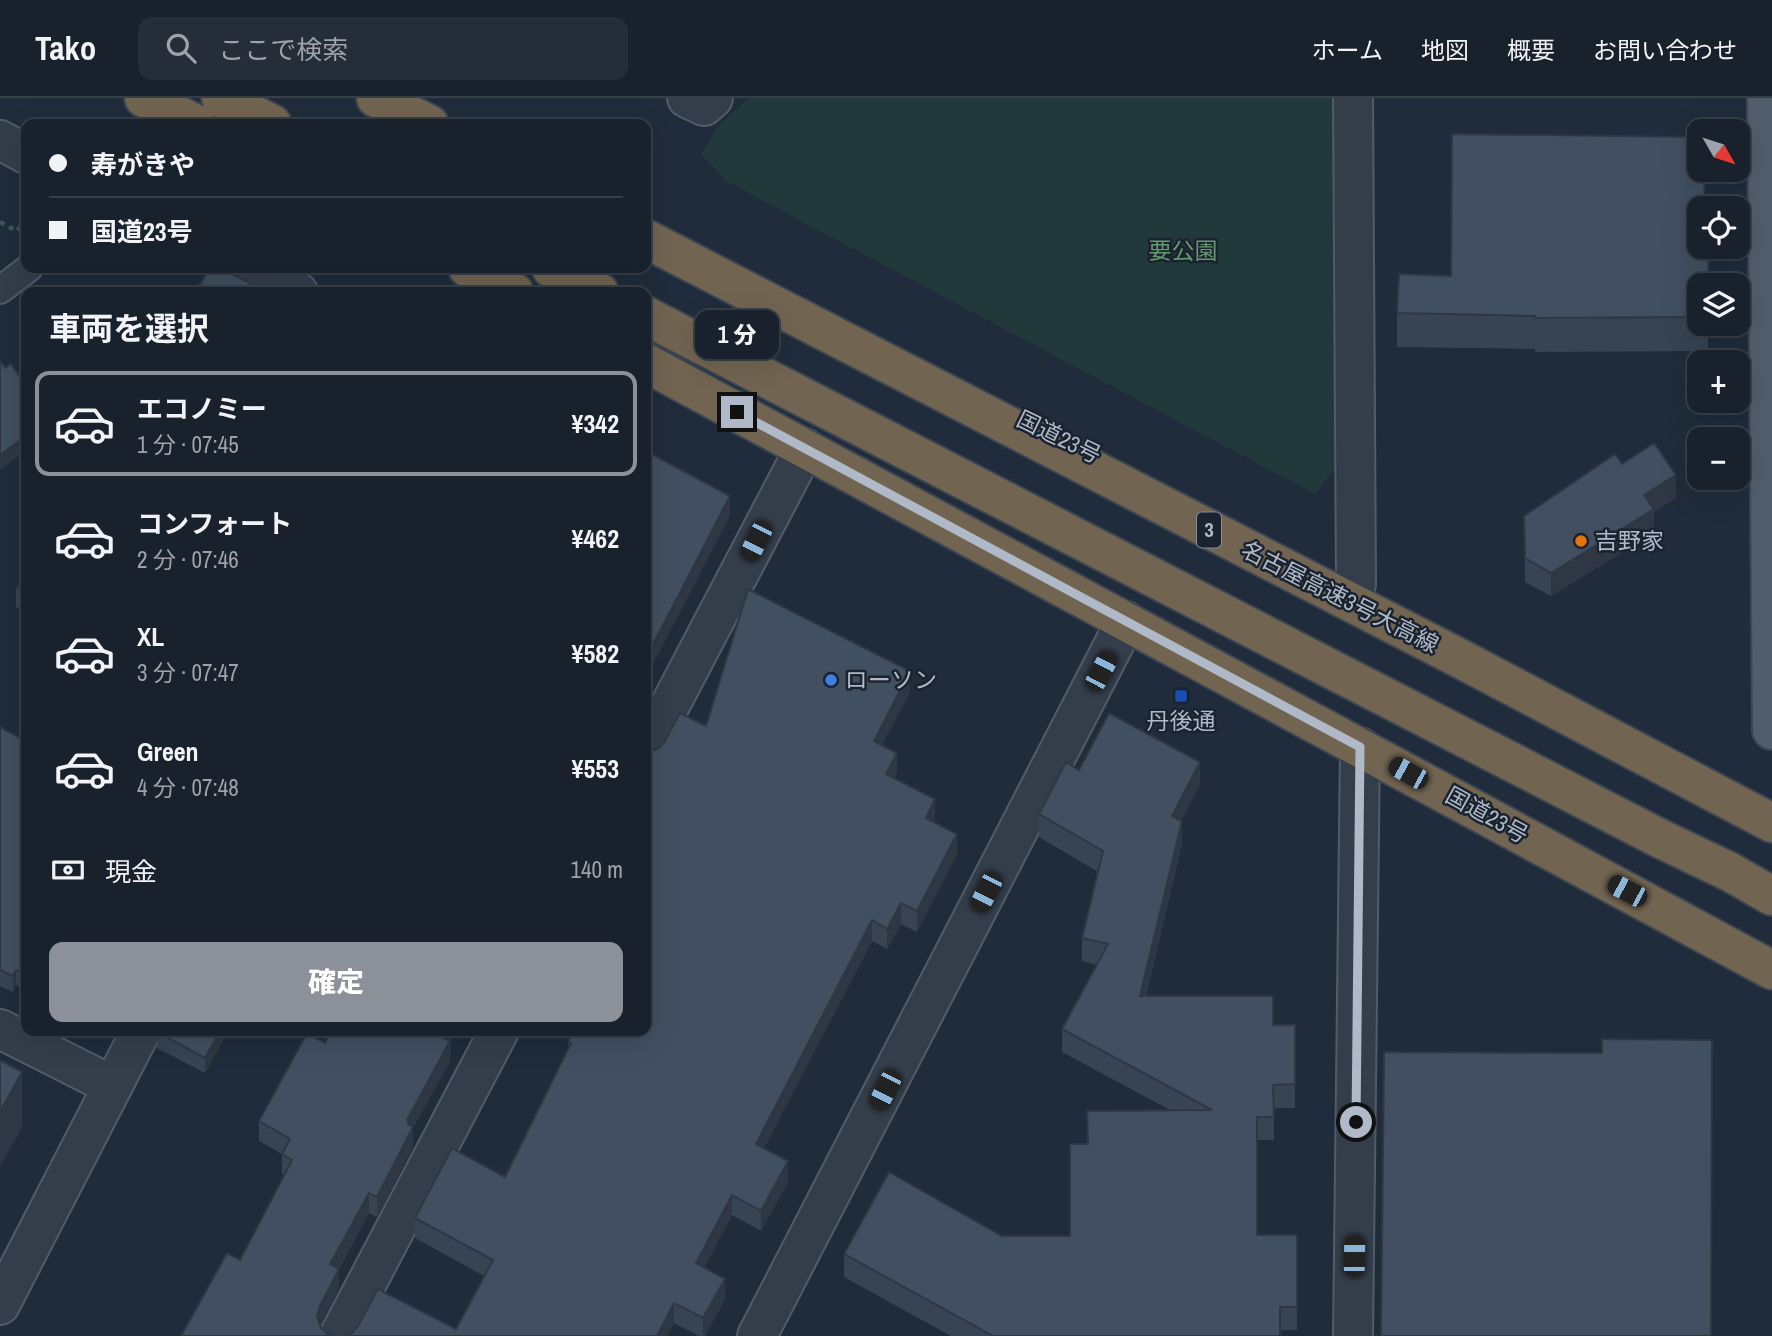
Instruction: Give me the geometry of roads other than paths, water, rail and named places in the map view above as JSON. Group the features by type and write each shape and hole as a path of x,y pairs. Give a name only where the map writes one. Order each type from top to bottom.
{"highway":[{"path":"144,98 186,119"},
{"path":"221,98 262,119"},
{"path":"374,98 414,119"},
{"path":"374,98 418,119"},
{"name":"国道23号","path":"651,234 1772,792"},
{"name":"名古屋高速3号大高線","path":"651,242 1461,659 1772,823"},
{"path":"478,273 504,287"},
{"path":"561,273 589,287"},
{"path":"651,319 1730,872 1772,897"},
{"name":"国道23号","path":"651,366 1772,970"}],"main road":[{"path":"1767,98 1772,730"}],"street":[{"path":"687,98 704,106 713,98"},
{"path":"1353,98 1356,584"},
{"path":"0,140 21,151"},
{"path":"260,273 288,287"},
{"path":"651,741 805,448"},
{"path":"757,1336 1126,621"},
{"path":"1353,1336 1360,747"},
{"path":"0,1029 113,1086"},
{"path":"0,1305 138,1036"},
{"path":"339,1336 496,1036"}],"lane":[{"path":"0,290 22,273"}],"place":[{"name":"吉野家","path":"1581,541"},
{"name":"ローソン","path":"831,680"},
{"name":"丹後通","path":"1181,696"}],"park label":[{"name":"要公園","path":"1183,251"}]}
